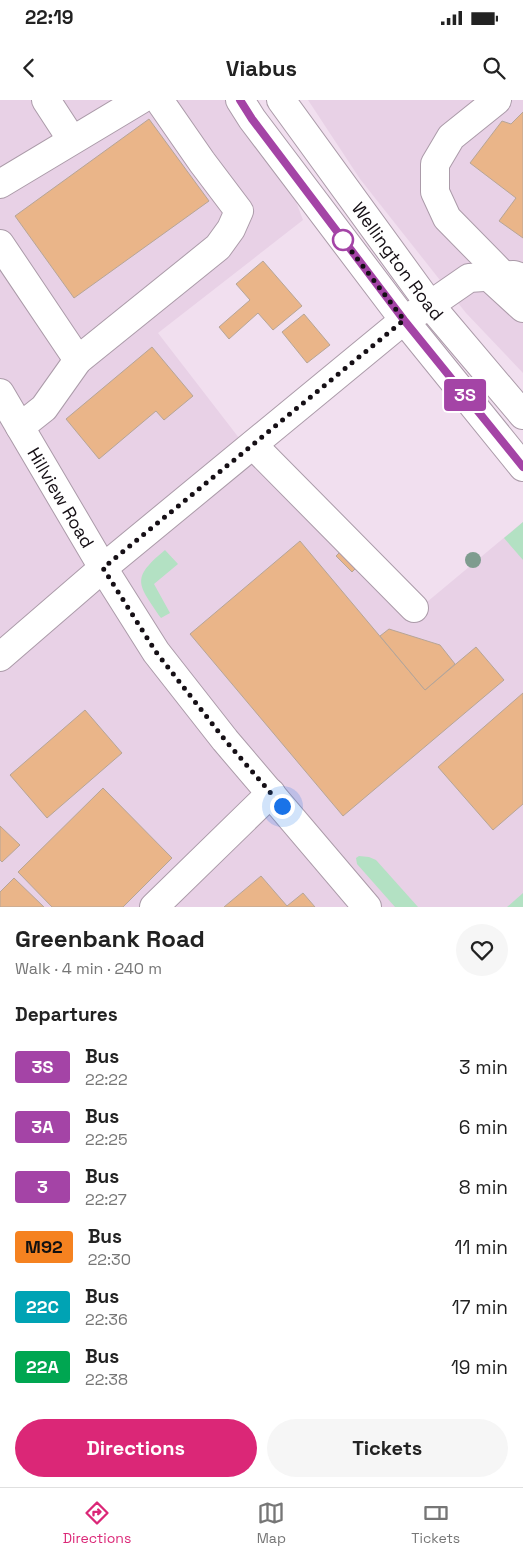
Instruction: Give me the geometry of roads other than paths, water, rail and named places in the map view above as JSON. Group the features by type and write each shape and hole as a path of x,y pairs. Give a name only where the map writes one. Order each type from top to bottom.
{"street":[{"path":"46,100 72,140"},
{"path":"0,184 140,100"},
{"path":"20,427 44,408 78,360 218,247 231,229 239,211 159,100"},
{"name":"Wellington Road","path":"240,100 258,127 404,320 523,467"},
{"name":"Wellington Road","path":"281,100 430,305 523,415"},
{"path":"497,100 451,137 435,164 436,192 447,218 505,277 523,308"},
{"path":"0,244 78,360"},
{"path":"0,657 103,568 404,320 430,305 469,278 505,277"},
{"name":"Hillview Road","path":"0,393 103,568 156,652 225,740 368,907"},
{"path":"254,444 414,608"},
{"path":"158,906 270,793"}]}
